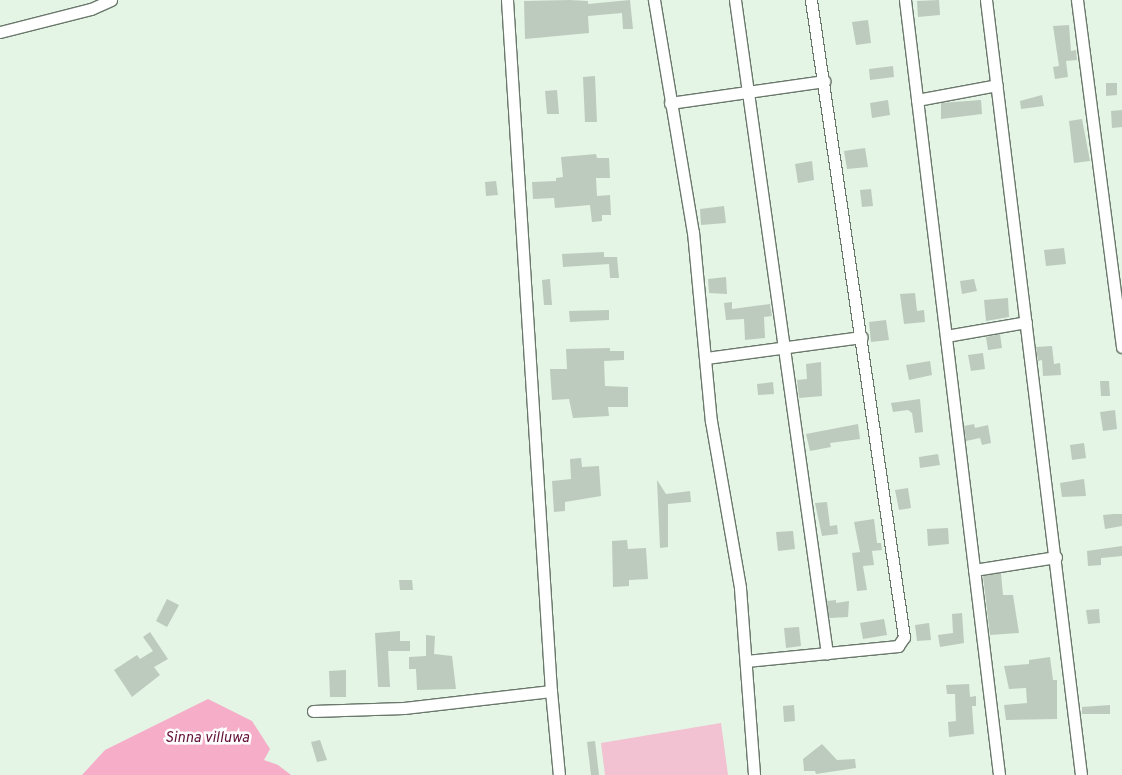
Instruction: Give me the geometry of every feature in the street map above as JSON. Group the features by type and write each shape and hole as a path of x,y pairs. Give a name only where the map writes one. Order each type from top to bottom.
{"street":[{"path":"0,32 91,9 111,0"},
{"path":"507,0 551,691 559,775"},
{"path":"654,0 693,232 711,421 740,588 754,775"},
{"path":"736,0 827,654"},
{"path":"746,661 898,646 904,637 862,337 811,0"},
{"path":"905,0 998,775"},
{"path":"986,0 1056,557 1081,775"},
{"path":"1077,0 1122,347"},
{"path":"670,103 824,81"},
{"path":"917,100 997,85"},
{"path":"946,336 1026,322"},
{"path":"706,358 862,337"},
{"path":"974,570 1056,557"},
{"path":"313,711 404,708 551,691"}],"shaded area":[{"path":"721,723 728,775 605,775 601,743"}],"water":[{"name":"Sinna villuwa","path":"208,699 252,721 270,749 264,760 278,765 291,775 82,775 105,750"}],"building":[{"path":"630,0 633,29 623,29 622,13 588,16 589,33 525,39 524,1 588,1 588,4"},
{"path":"939,0 940,15 918,17 917,1"},
{"path":"868,20 871,43 856,45 852,22"},
{"path":"1069,25 1071,51 1076,50 1077,60 1066,61 1068,77 1055,79 1053,67 1059,66 1053,26"},
{"path":"893,66 894,77 870,80 869,69"},
{"path":"595,76 597,122 585,122 583,77"},
{"path":"1106,83 1117,83 1117,95 1106,96"},
{"path":"557,90 559,114 547,114 545,91"},
{"path":"1042,95 1044,106 1021,109 1020,101"},
{"path":"888,100 890,115 872,118 870,103"},
{"path":"981,100 982,114 941,119 941,103"},
{"path":"1122,110 1122,127 1112,128 1111,111"},
{"path":"1082,119 1090,161 1074,163 1069,121"},
{"path":"865,148 868,167 847,169 844,151"},
{"path":"596,154 597,158 609,158 610,178 596,178 597,196 610,195 611,215 602,215 602,221 592,222 590,205 555,208 554,198 533,199 532,182 556,181 556,178 563,177 561,157"},
{"path":"812,161 814,180 798,183 795,164"},
{"path":"496,181 498,195 486,196 485,182"},
{"path":"871,189 873,206 862,207 860,190"},
{"path":"724,206 726,223 701,225 700,209"},
{"path":"1064,248 1066,264 1046,266 1044,250"},
{"path":"604,252 604,257 617,257 619,278 610,278 609,264 563,267 562,254"},
{"path":"726,277 727,294 709,293 708,279"},
{"path":"550,279 552,305 544,305 542,280"},
{"path":"974,279 977,291 962,294 960,281"},
{"path":"915,293 917,311 924,310 925,322 904,324 900,294"},
{"path":"1008,298 1009,317 986,321 984,300"},
{"path":"732,302 732,309 770,304 772,316 764,317 765,338 745,340 744,319 726,320 724,303"},
{"path":"609,310 609,320 570,322 569,311"},
{"path":"886,320 889,340 871,342 869,322"},
{"path":"1000,334 1002,348 988,350 986,337"},
{"path":"1052,346 1054,364 1060,363 1061,375 1043,376 1042,360 1038,361 1036,347"},
{"path":"610,348 610,351 624,351 624,360 604,361 605,386 628,387 628,407 608,407 609,416 573,418 569,399 552,400 550,369 567,369 566,349"},
{"path":"983,353 985,369 971,371 968,355"},
{"path":"930,361 932,375 909,380 906,365"},
{"path":"821,362 822,396 799,398 797,380 807,379 806,364"},
{"path":"1100,381 1109,381 1110,396 1101,396"},
{"path":"773,382 774,394 758,395 757,384"},
{"path":"920,399 923,432 915,433 912,413 908,410 893,412 891,403"},
{"path":"1115,410 1117,429 1103,431 1100,412"},
{"path":"858,424 860,439 830,443 831,447 810,451 806,434"},
{"path":"974,424 975,428 988,425 991,443 982,445 980,438 966,441 964,426"},
{"path":"1084,443 1086,458 1072,460 1070,445"},
{"path":"938,454 940,465 920,468 919,457"},
{"path":"581,458 582,467 599,466 601,496 565,502 565,511 554,512 552,481 571,479 570,459"},
{"path":"1084,479 1086,496 1062,497 1060,483"},
{"path":"657,480 666,494 690,491 691,502 668,504 668,547 660,548"},
{"path":"908,488 911,508 899,510 895,490"},
{"path":"827,502 830,526 837,525 838,534 822,536 815,503"},
{"path":"1122,514 1122,526 1105,529 1103,515"},
{"path":"874,519 877,543 881,543 882,550 872,551 874,565 863,566 867,590 857,591 852,553 860,552 854,522"},
{"path":"948,528 949,544 928,546 927,529"},
{"path":"793,531 795,549 778,551 776,532"},
{"path":"627,540 628,549 646,548 648,579 629,580 629,586 613,587 612,541"},
{"path":"1122,546 1122,556 1101,558 1101,565 1088,566 1087,551"},
{"path":"1001,573 1003,595 1013,595 1019,633 990,635 983,576"},
{"path":"399,580 412,580 413,590 400,590"},
{"path":"167,599 179,605 167,627 156,621"},
{"path":"836,600 836,603 849,601 848,617 829,618 827,601"},
{"path":"1099,609 1100,623 1088,624 1086,610"},
{"path":"962,613 964,643 940,647 938,635 953,633 952,614"},
{"path":"884,619 887,635 863,639 860,623"},
{"path":"929,623 931,640 917,641 915,625"},
{"path":"799,627 801,646 786,648 784,628"},
{"path":"400,631 400,641 410,641 410,651 388,651 390,687 378,687 375,633"},
{"path":"150,632 168,659 154,667 160,675 132,697 114,670 137,655 140,659 153,651 143,637"},
{"path":"426,635 435,636 434,654 452,656 456,689 417,690 416,669 409,669 409,657 426,656"},
{"path":"1050,657 1053,680 1057,680 1057,719 1006,720 1004,705 1027,703 1026,688 1009,689 1004,666 1029,664 1029,660"},
{"path":"346,670 346,697 330,697 329,671"},
{"path":"969,684 970,697 976,696 976,706 972,706 974,734 949,737 948,722 956,721 955,694 947,694 946,685"},
{"path":"794,705 795,721 784,722 783,706"},
{"path":"1110,705 1110,714 1082,714 1082,707"},
{"path":"320,740 327,760 317,762 311,742"},
{"path":"595,741 599,775 591,775 587,742"},
{"path":"822,744 837,760 855,759 856,768 816,774 815,771 804,771 803,759"}]}
